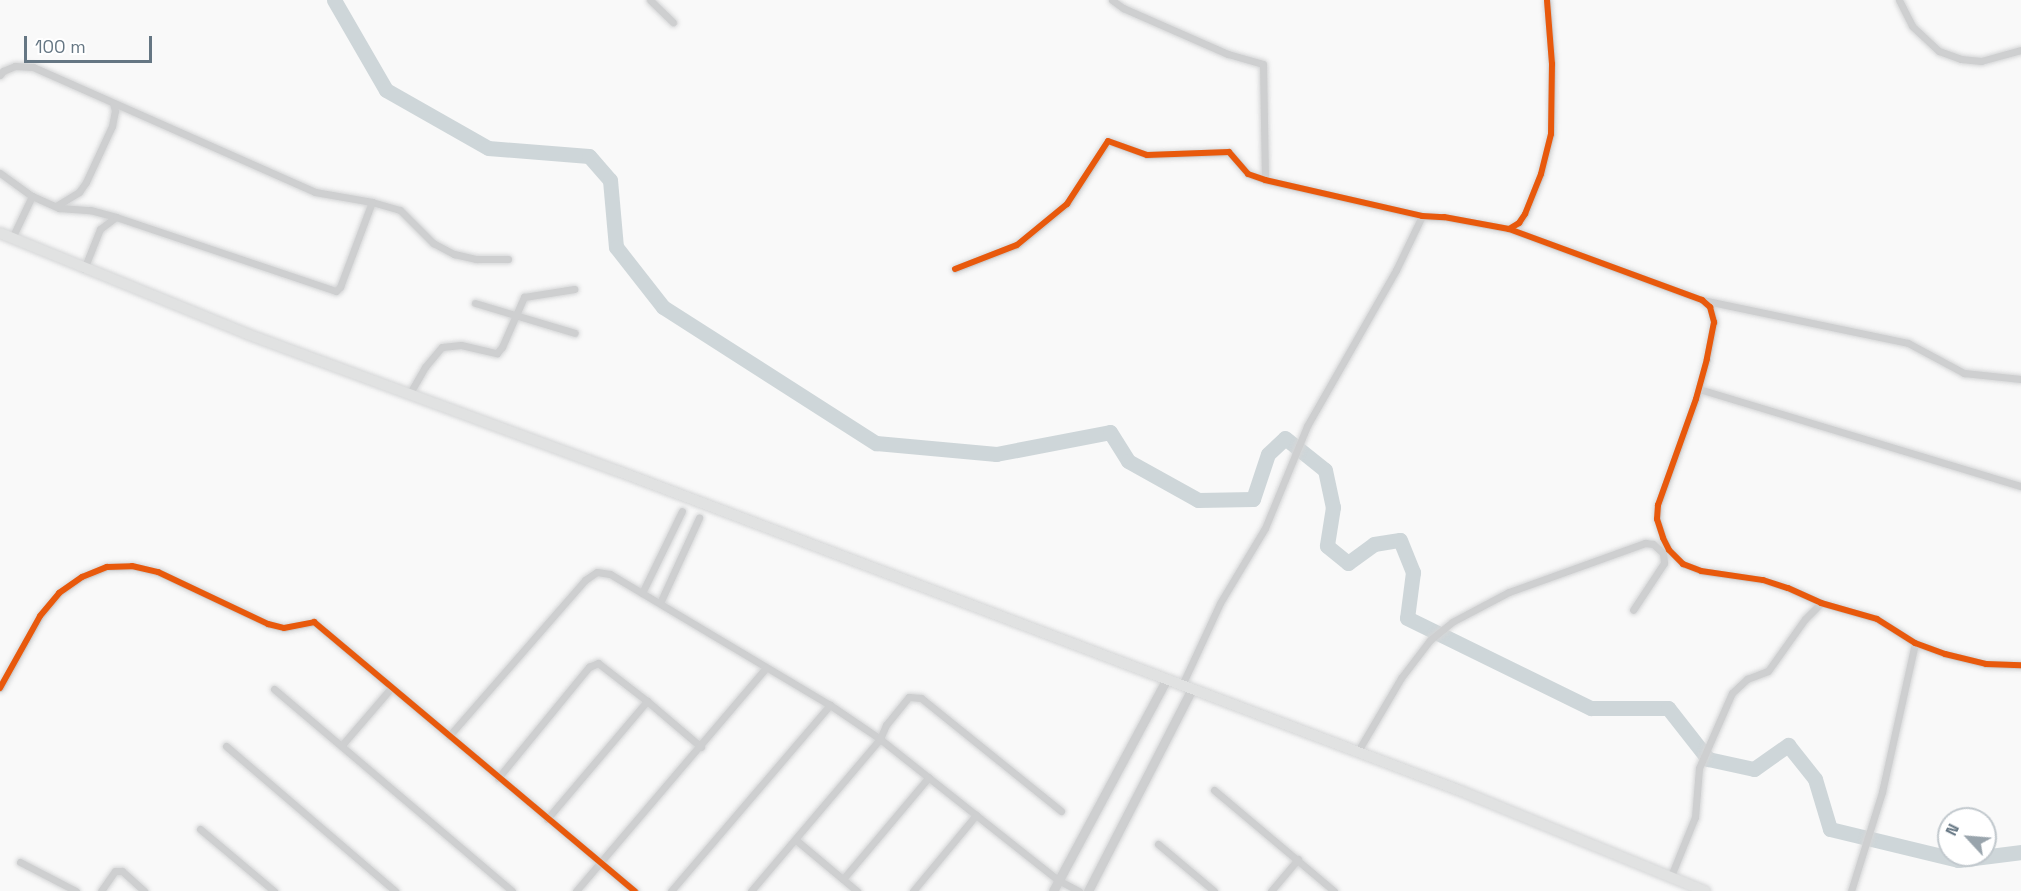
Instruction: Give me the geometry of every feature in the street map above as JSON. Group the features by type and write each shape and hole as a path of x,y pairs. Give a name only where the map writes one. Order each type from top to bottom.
{"main road":[{"path":"0,233 247,334 410,393 1358,751 1705,891"}],"street":[{"path":"650,0 673,22"},
{"path":"1112,0 1123,8 1228,54 1263,64 1265,180"},
{"path":"1509,230 1519,223 1529,206 1551,134 1552,64 1547,0"},
{"path":"1899,0 1912,26 1939,51 1961,59 1981,61 2021,50"},
{"path":"0,75 3,71 15,66 33,67 315,192 372,202 400,210 433,243 454,254 476,259 508,259"},
{"path":"56,206 79,192 86,182 112,126 115,111 113,103"},
{"path":"955,269 1017,245 1067,204 1108,141 1147,155 1229,152 1248,174 1265,180 1422,216 1444,217 1509,230 1702,300 1773,312 1908,343 1964,373 2021,379"},
{"path":"0,173 32,196 56,206 116,217 336,291 340,287 372,202"},
{"path":"12,238 32,196"},
{"path":"1088,891 1187,687 1220,603 1264,528 1307,426 1396,270 1422,216"},
{"path":"84,269 100,229 116,217"},
{"path":"410,393 425,367 442,347 461,345 497,353 502,347 524,297 529,294 574,290"},
{"path":"1702,300 1710,307 1714,322 1699,388 1658,505 1657,519 1669,550 1683,564 1701,571 1763,580 1821,603 1877,619 1915,643 1971,661 2021,664"},
{"path":"475,303 575,333"},
{"path":"1699,388 2021,486"},
{"path":"642,593 682,511"},
{"path":"660,603 699,518"},
{"path":"1358,751 1401,678 1430,640 1452,622 1509,592 1645,543 1653,544 1663,553 1664,563 1633,610"},
{"path":"0,688 40,616 59,593 82,577 107,567 132,566 158,572 268,624 284,628 314,622 635,891"},
{"path":"449,736 585,580 597,572 610,574 830,705 880,739 1058,880 1079,891"},
{"path":"1671,876 1695,817 1699,768 1732,693 1747,679 1768,670 1805,618 1821,603"},
{"path":"1851,891 1882,792 1915,643"},
{"path":"498,778 593,664 603,664 701,747"},
{"path":"576,891 766,668"},
{"path":"1053,891 1166,680"},
{"path":"342,745 391,688"},
{"path":"274,689 512,891"},
{"path":"751,891 880,739 885,725 909,697 921,698 1061,811"},
{"path":"547,819 647,700"},
{"path":"671,891 830,705"},
{"path":"226,746 395,891"},
{"path":"843,879 929,777"},
{"path":"1214,790 1334,891"},
{"path":"913,891 976,815"},
{"path":"200,829 274,891"},
{"path":"796,840 857,891"},
{"path":"1158,844 1214,891"},
{"path":"1271,891 1298,859"},
{"path":"20,862 76,891"},
{"path":"101,891 115,871 122,871 144,891"}],"waterway":[{"path":"334,0 386,90 488,148 589,156 610,180 616,247 663,307 876,443 996,454 1110,432 1128,461 1198,500 1253,499 1268,454 1285,438 1325,470 1333,507 1327,546 1348,563 1374,544 1400,540 1413,572 1407,618 1591,708 1668,708 1708,759 1754,769 1788,745 1815,779 1830,829 1958,860 2021,852"}],"cycle path":[{"path":"955,269 1017,245 1067,204 1108,141 1147,155 1229,152 1248,174 1265,180 1422,216 1444,217 1509,229 1519,223 1525,214 1541,174 1551,134 1552,64 1547,0"},
{"path":"1509,229 1702,300 1710,307 1714,322 1707,359 1696,399 1658,505 1657,519 1663,538 1669,550 1683,564 1701,571 1763,580 1788,588 1821,603 1877,619 1915,643 1945,654 1986,664 2021,665"},
{"path":"0,688 40,616 59,593 82,577 107,567 132,566 158,572 268,624 284,628 314,622 635,891"}]}
